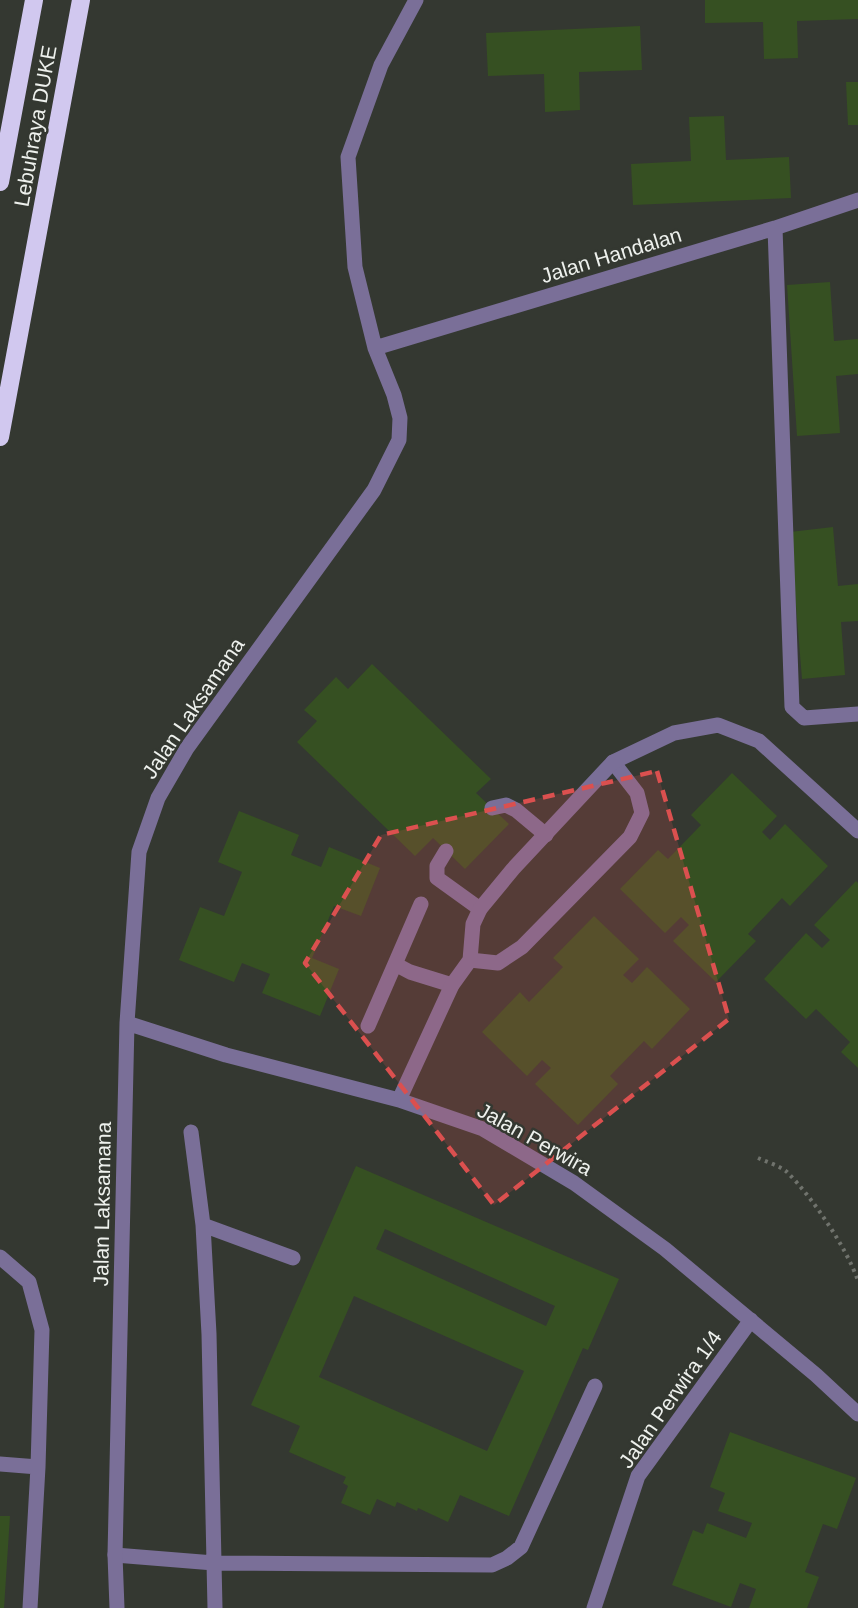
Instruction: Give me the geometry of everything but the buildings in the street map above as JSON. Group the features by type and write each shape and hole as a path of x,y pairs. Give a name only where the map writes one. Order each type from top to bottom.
{"highway":[{"name":"Lebuhraya DUKE","path":"0,182 34,0"},
{"name":"Lebuhraya DUKE","path":"0,437 81,0"}],"street":[{"name":"Jalan Laksamana","path":"117,1608 115,1555 127,1023 139,852 158,798 187,748 375,490 399,440 400,418 394,395 375,348 355,267 348,157 381,65 416,0"},
{"name":"Jalan Handalan","path":"375,348 774,228 858,200"},
{"path":"774,228 792,707 804,718 858,714"},
{"path":"399,1100 452,985 470,960 473,924 480,909 513,869 613,762 674,733 718,725 759,741 858,831"},
{"path":"470,960 498,963 522,947 630,837 642,813 637,793 613,762"},
{"path":"492,808 506,805 516,810 546,835"},
{"path":"446,851 437,866 438,878 480,909"},
{"path":"368,1026 421,904"},
{"path":"395,964 410,972 452,985"},
{"name":"Jalan Perwira","path":"127,1023 226,1055 399,1100 483,1129 574,1183 665,1250 816,1375 858,1414"},
{"path":"191,1132 203,1225 209,1334 215,1608"},
{"path":"203,1225 293,1258"},
{"path":"0,1257 29,1282 42,1330 38,1467 30,1608"},
{"name":"Jalan Perwira 1/4","path":"594,1608 638,1476 751,1320"},
{"path":"115,1555 214,1563 492,1565 521,1547 595,1386"},
{"path":"0,1464 38,1467"}],"path":[{"path":"758,1158 785,1171 815,1207 853,1266 858,1281"}],"highlighted area":[{"path":"657,771 729,1019 494,1205 305,963 381,835"}]}
